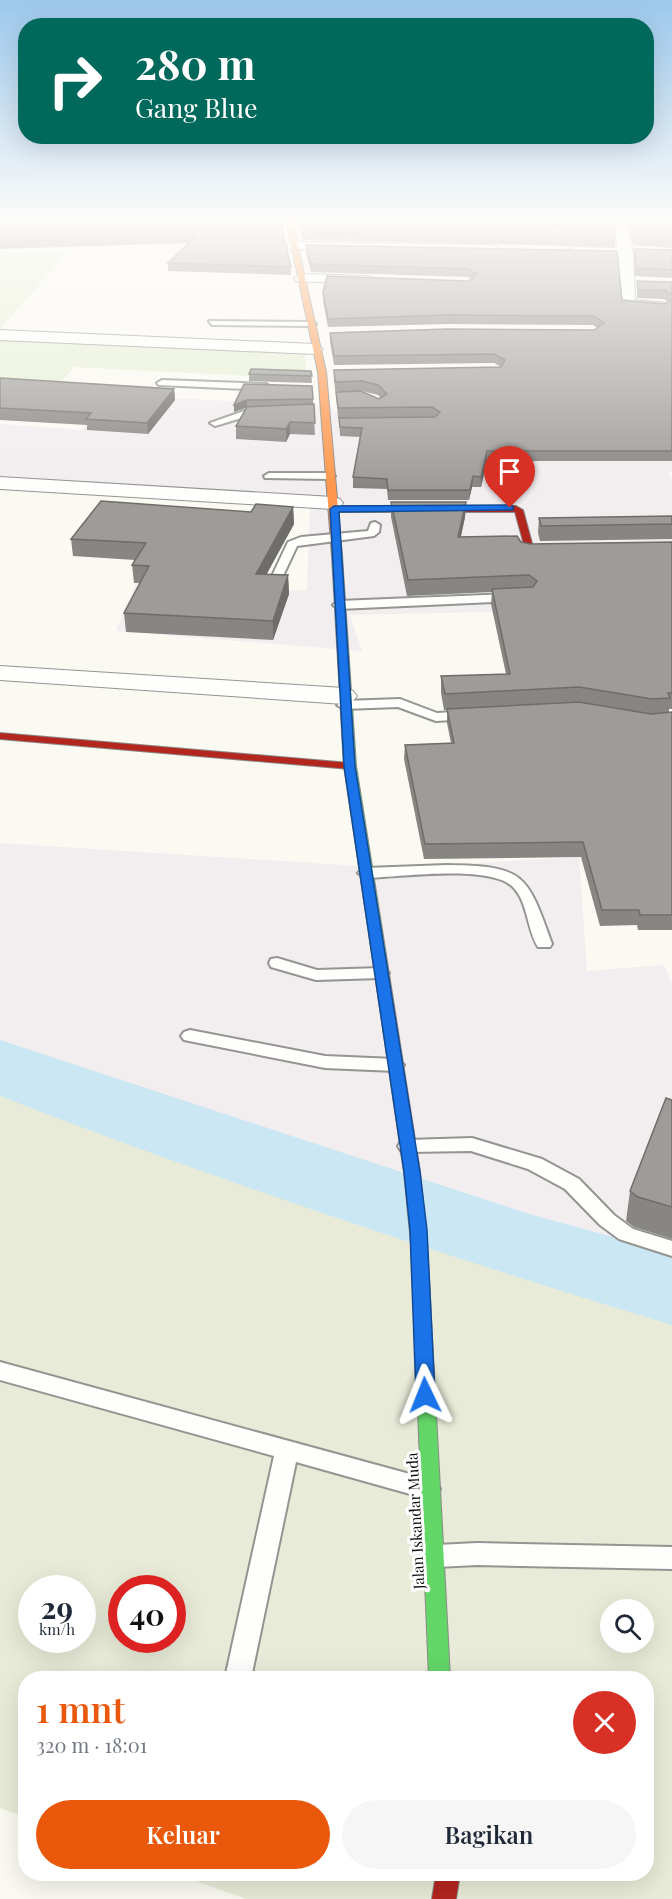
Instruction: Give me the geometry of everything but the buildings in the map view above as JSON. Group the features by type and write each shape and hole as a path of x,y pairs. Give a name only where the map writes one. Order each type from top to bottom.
{"street":[{"name":"Jalan Iskandar Muda","path":"309,309 317,336 333,506 350,766 412,1172 418,1230 440,1671"},
{"path":"0,335 317,336"},
{"path":"322,389 345,372"},
{"path":"0,483 333,506 516,509 519,510 529,550 576,549"},
{"path":"0,673 344,700"},
{"path":"0,736 350,766"},
{"path":"444,1899 447,1881"}],"lane":[{"path":"212,322 317,336"},
{"path":"162,383 275,387"},
{"path":"215,423 247,413 273,413"},
{"path":"269,476 330,476"},
{"path":"278,576 292,544 335,536 370,534 374,532 375,525"},
{"path":"339,604 528,597"},
{"path":"344,700 400,703 436,717 483,714"},
{"path":"366,873 478,869 509,875 521,886 544,944"},
{"path":"277,963 316,975 381,973"},
{"path":"190,1036 325,1062 395,1065"},
{"path":"408,1146 472,1144 535,1164 572,1184 607,1220 626,1234 672,1249"},
{"path":"0,1371 429,1489"},
{"path":"239,1671 287,1449"},
{"path":"433,1556 477,1554 672,1558"}],"shaded area":[{"path":"110,395 331,406 341,417 672,413 672,472 668,473 672,479 672,608 350,615 362,651 116,631 137,581 307,591 310,506 0,485 0,424 82,430"},
{"path":"0,843 389,868 579,857 587,971 664,965 672,984 672,1308 0,1086"}],"green space":[{"path":"0,309 18,309 0,329"},
{"path":"0,334 304,348 307,379 74,367 55,389 0,386"},
{"path":"0,1086 672,1308 672,1899 246,1899 196,1881 654,1881 654,1671 18,1671 18,1814 0,1808"}],"waterway":[{"path":"0,1066 114,1109 513,1243 672,1289"}],"traffic: fast":[{"path":"337,556 350,766 382,974"},
{"path":"419,1243 440,1671"}],"traffic: slow":[{"path":"308,309 322,372 337,556"},
{"path":"382,974 412,1172 419,1243"}],"traffic: jam":[{"path":"334,509 516,509 519,510 529,550 565,550"},
{"path":"0,736 350,766"},
{"path":"444,1899 447,1881"}],"route":[{"path":"425,1395 418,1230 412,1172 350,766 344,705 334,509 510,508"}]}
